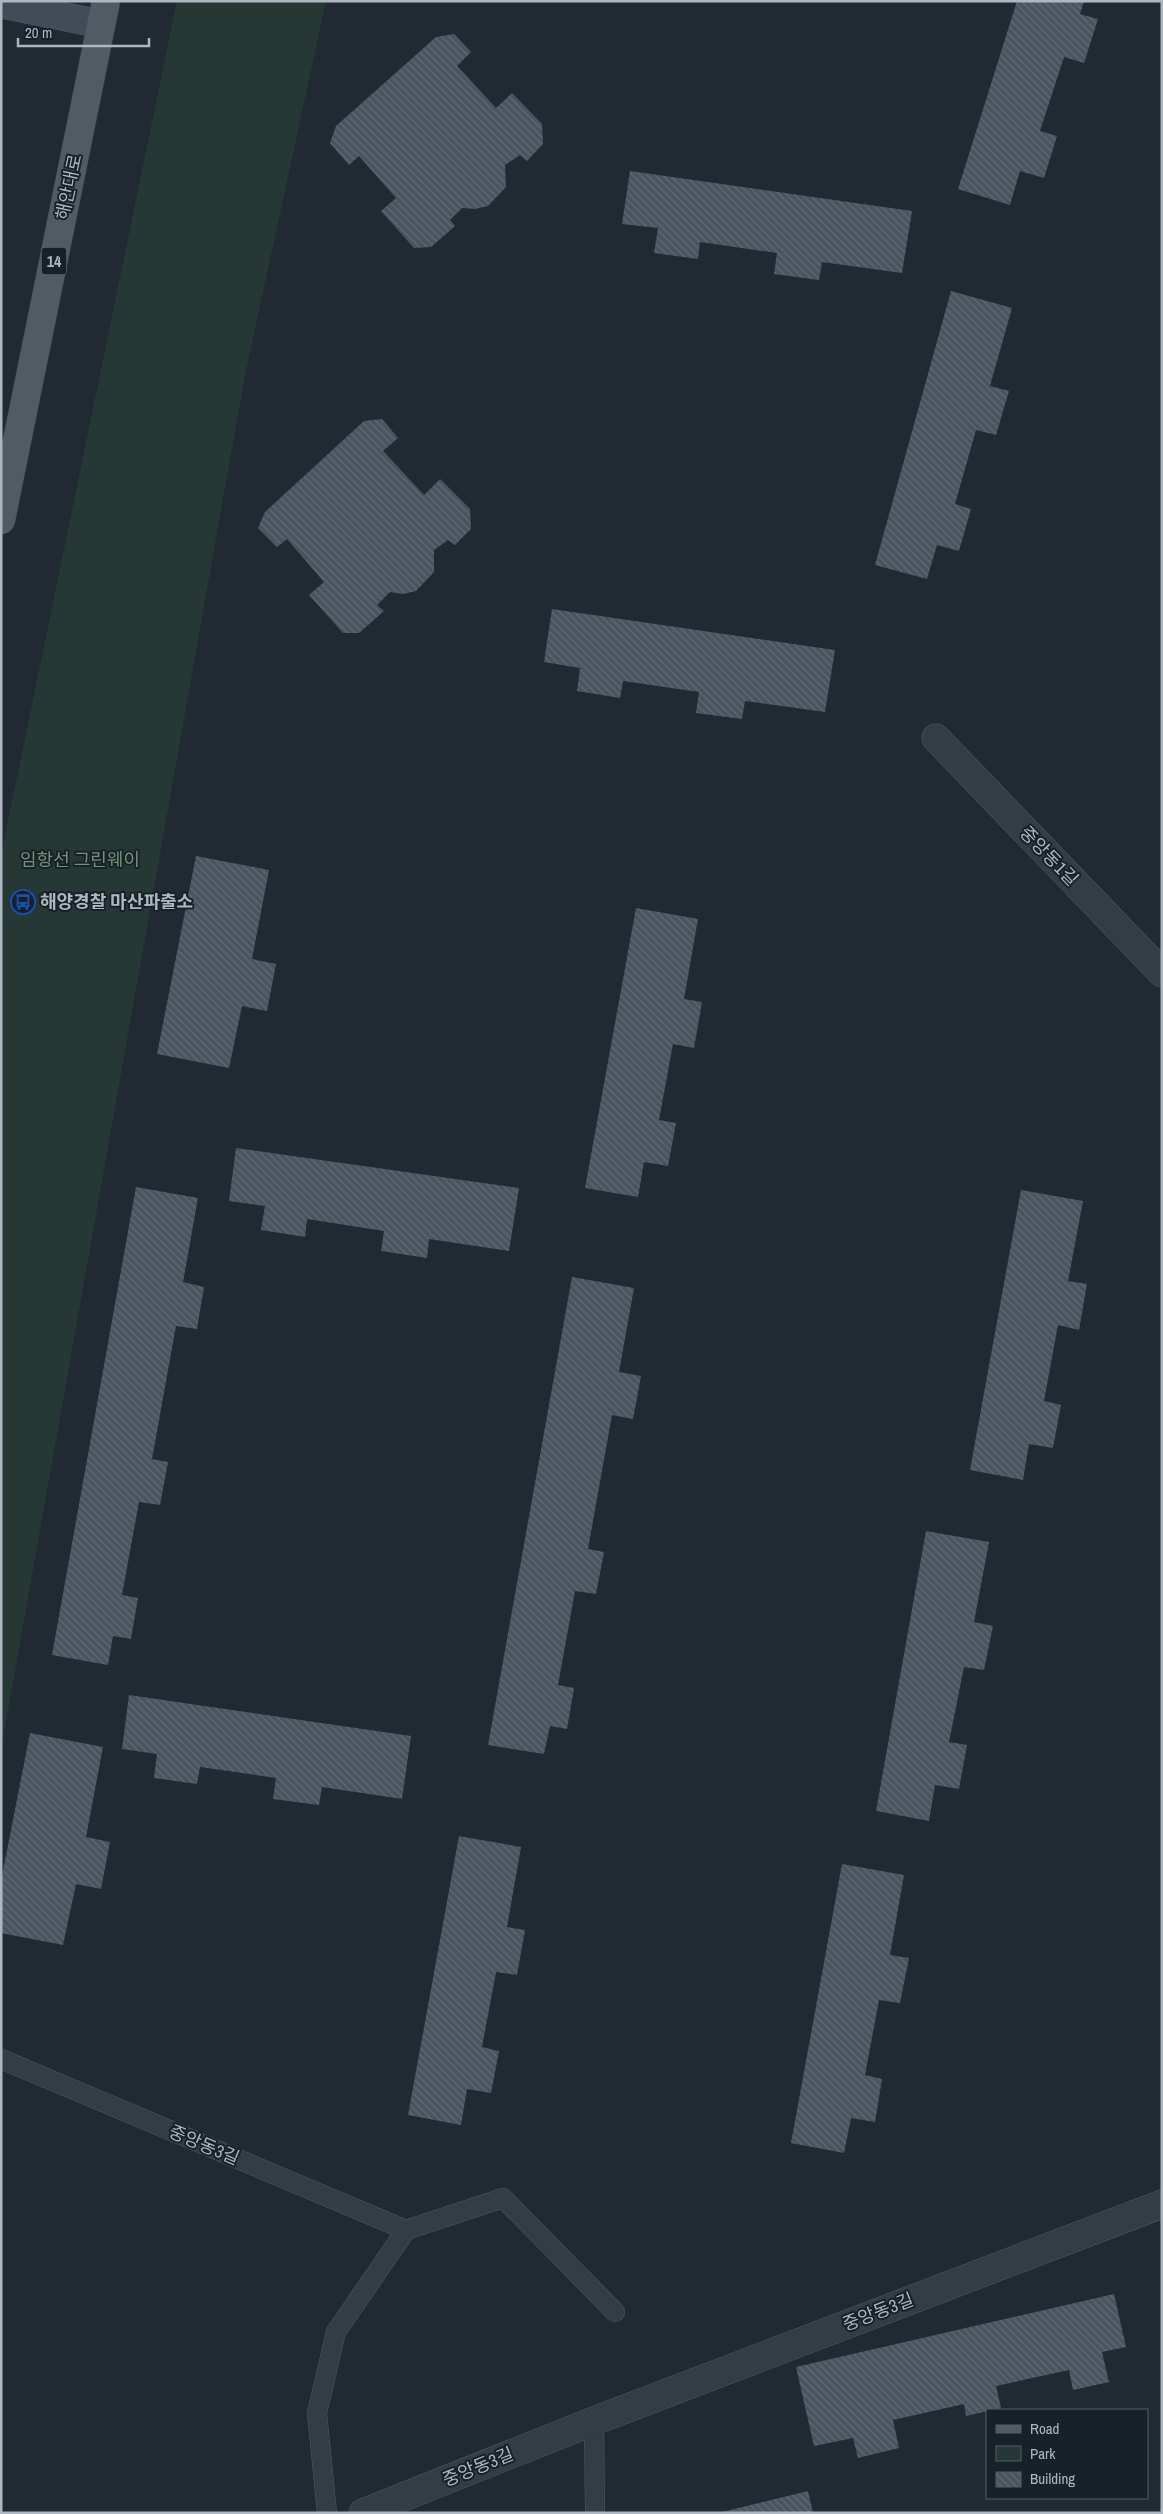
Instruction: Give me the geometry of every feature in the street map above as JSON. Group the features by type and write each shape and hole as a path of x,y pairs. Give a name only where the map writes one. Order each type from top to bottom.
{"main road":[{"path":"1,4 103,12"},
{"name":"해안대로","path":"1,520 103,12"}],"street":[{"name":"중앙동1길","path":"936,738 1162,973"},
{"name":"중앙동3길","path":"362,2513 594,2420 1162,2204"}],"lane":[{"name":"중앙동3길","path":"1,2060 406,2230"},
{"path":"327,2513 317,2413 336,2332 406,2230 503,2198 615,2312"},
{"path":"594,2420 594,2513"}],"green space":[{"name":"임항선 그린웨이","path":"177,1 326,1 245,375 1,1750 1,855"}],"building":[{"path":"1017,1 1084,1 1080,14 1098,19 1084,63 1064,57 1040,131 1057,136 1044,178 1020,171 1010,205 958,189"},
{"path":"454,34 471,52 457,66 496,108 512,93 542,124 543,144 527,161 520,155 505,165 506,187 488,206 475,209 462,208 450,220 455,226 431,247 414,248 381,211 396,198 359,156 349,165 330,143 336,126 436,37"},
{"path":"630,171 912,211 902,273 822,262 819,280 774,274 777,253 700,242 698,259 654,253 658,228 622,224"},
{"path":"951,291 1012,308 990,386 1009,391 996,435 976,430 955,504 971,509 959,551 937,545 927,579 875,565"},
{"path":"382,419 398,438 383,451 424,495 440,479 470,509 471,529 455,545 448,540 434,550 434,572 416,591 403,594 390,592 377,605 384,611 359,633 343,633 309,595 324,582 287,539 277,547 258,528 265,512 364,421"},
{"path":"552,609 835,650 825,712 745,701 742,719 696,713 699,692 623,681 620,698 577,691 580,668 544,662"},
{"path":"196,856 269,870 252,959 276,964 267,1011 242,1006 229,1068 157,1054"},
{"path":"636,908 698,919 684,999 702,1002 694,1048 673,1044 659,1120 676,1123 668,1166 644,1162 638,1197 585,1188"},
{"path":"236,1148 519,1188 509,1251 429,1239 427,1258 381,1251 384,1231 307,1219 305,1237 261,1230 265,1206 229,1201"},
{"path":"136,1187 198,1198 183,1282 204,1287 197,1329 176,1326 152,1459 168,1462 160,1505 139,1502 122,1595 138,1598 131,1639 113,1636 108,1665 52,1655"},
{"path":"1021,1190 1083,1201 1068,1281 1087,1284 1079,1330 1058,1325 1044,1401 1061,1405 1053,1448 1029,1444 1023,1480 970,1470"},
{"path":"572,1277 634,1288 619,1372 641,1376 633,1419 612,1415 588,1549 604,1552 596,1594 575,1591 558,1685 574,1688 567,1729 550,1726 544,1754 488,1745"},
{"path":"926,1531 989,1542 974,1622 993,1626 984,1670 964,1667 949,1742 967,1745 959,1789 935,1785 929,1821 876,1811"},
{"path":"129,1695 411,1736 402,1799 322,1787 319,1805 273,1799 276,1778 200,1767 197,1784 154,1778 157,1754 122,1749"},
{"path":"30,1733 103,1747 86,1837 110,1842 101,1889 76,1884 63,1945 1,1933 1,1881"},
{"path":"459,1836 521,1847 507,1927 525,1930 517,1975 496,1972 482,2047 499,2051 491,2093 467,2089 461,2125 408,2115"},
{"path":"842,1864 904,1875 890,1955 909,1958 900,2003 879,2000 865,2075 882,2079 875,2122 851,2118 844,2153 791,2143"},
{"path":"1114,2294 1126,2347 1102,2352 1109,2382 1073,2390 1069,2370 996,2386 1001,2408 986,2409 986,2411 966,2416 964,2404 893,2420 899,2448 858,2458 853,2438 814,2446 796,2367"},
{"path":"808,2491 813,2513 722,2513 722,2512"}],"place":[{"name":"해양경찰 마산파출소","path":"23,902"}]}
